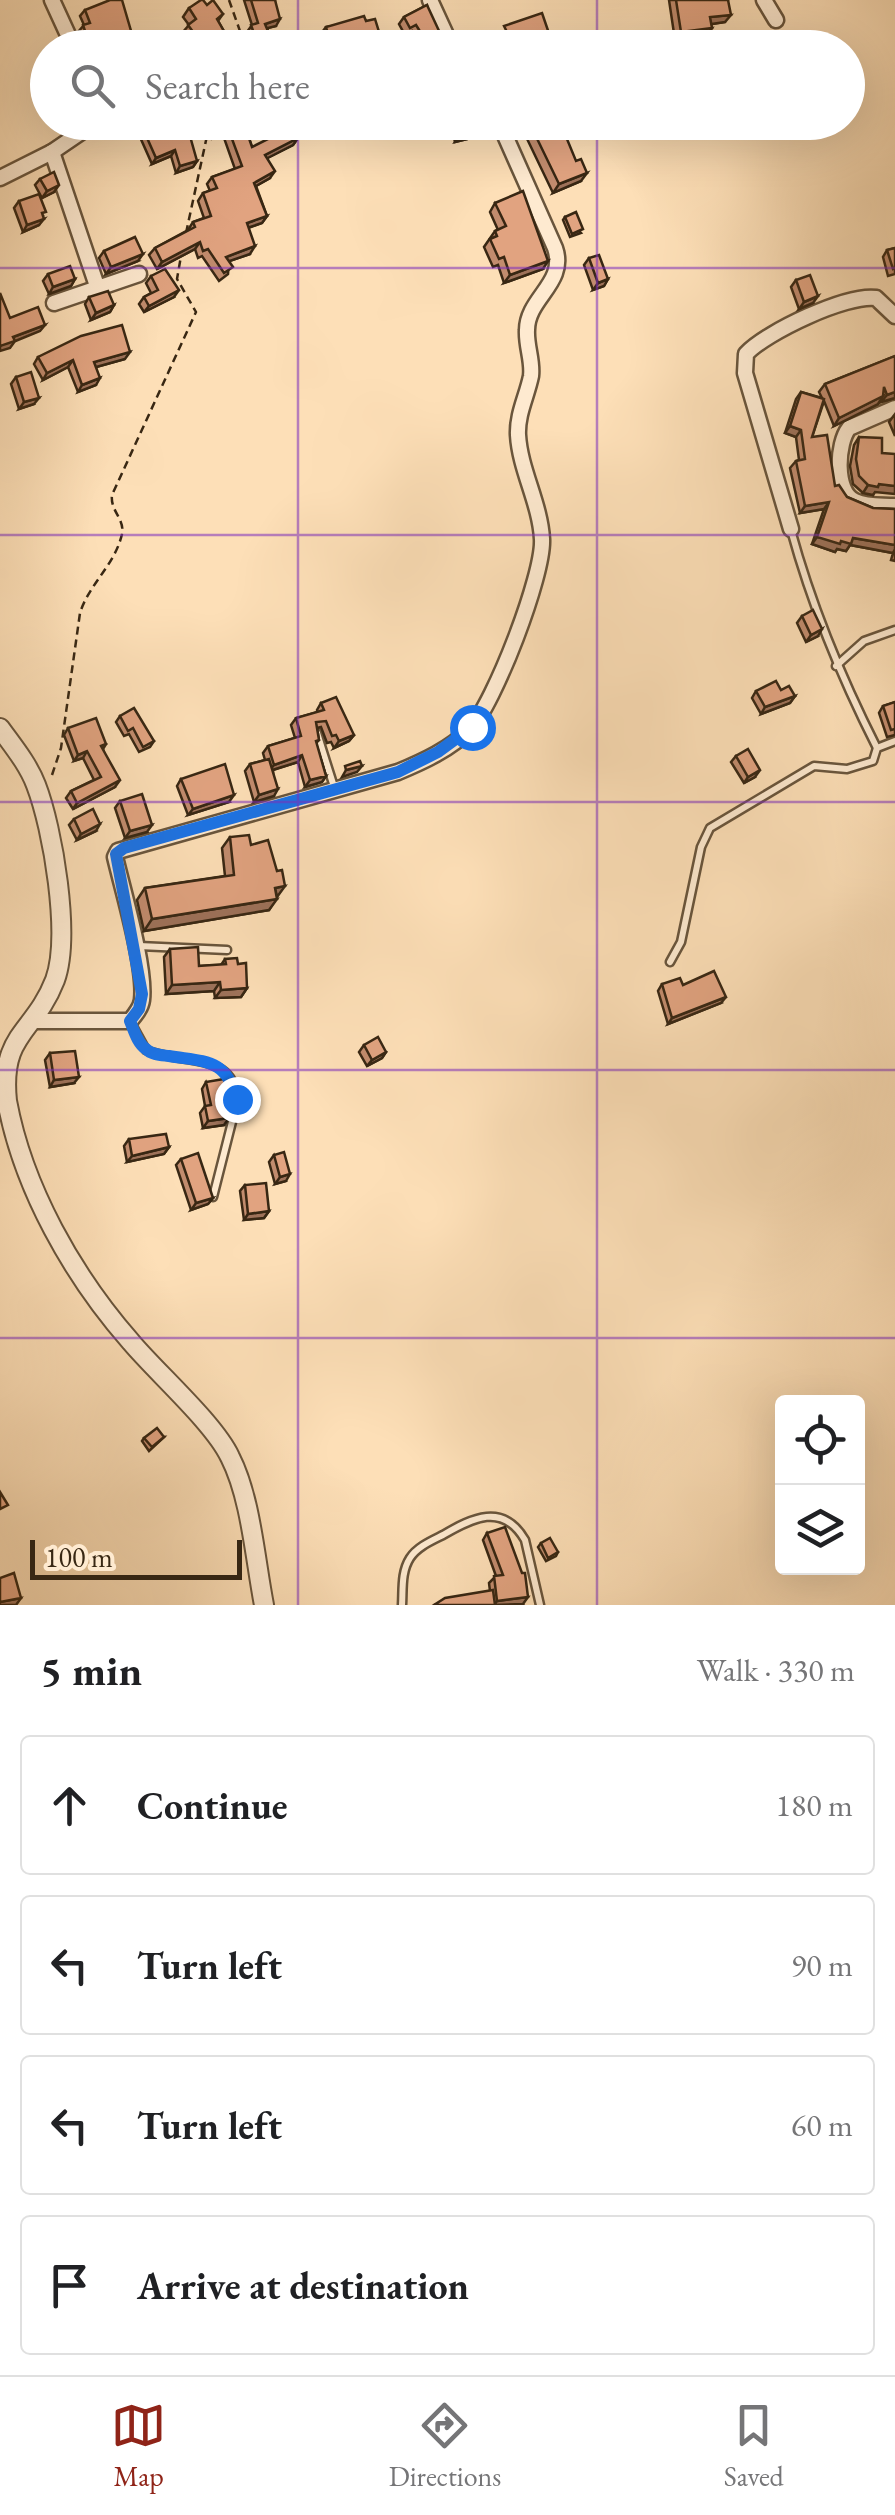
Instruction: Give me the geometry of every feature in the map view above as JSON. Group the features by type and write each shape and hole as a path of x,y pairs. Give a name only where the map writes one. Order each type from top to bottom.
{"street":[{"path":"52,0 66,30"},
{"path":"430,0 444,30"},
{"path":"764,0 776,20"},
{"path":"0,178 70,140"},
{"path":"32,1021 130,1021 142,1001 135,946 115,856 118,850 336,791 419,763 472,727 515,639 539,575 541,526 520,448 518,424 532,369 526,326 554,279 558,264 555,248 507,140"},
{"path":"52,152 97,286"},
{"path":"54,302 139,274"},
{"path":"791,529 745,373 746,354 762,340 857,298 876,298 895,316"},
{"path":"895,408 849,428 841,444 842,485 850,498 857,503 895,506"},
{"path":"0,728 19,754 39,794 54,850 60,925 56,977 32,1021 12,1040 6,1055 3,1099 41,1204 83,1278 128,1340 229,1454 239,1479 264,1605"}],"lane":[{"path":"670,962 680,942 701,847 710,828 814,766 854,767 873,760 876,748 836,666 808,593 791,529"},
{"path":"836,666 864,641 895,630"},
{"path":"317,733 336,791"},
{"path":"876,748 895,741"},
{"path":"135,946 228,950"},
{"path":"130,1021 146,1050 212,1063 232,1080 236,1110 212,1197"},
{"path":"402,1605 403,1576 411,1556 472,1518 484,1515 520,1531 526,1540 540,1605"}],"path":[{"path":"229,0 240,30"},
{"path":"186,233 206,140"},
{"path":"39,794 59,760 83,601 105,574 122,533 112,510 112,495 196,312 177,278 182,252"}],"building":[{"path":"110,0 122,0 131,30 85,30 83,25 90,23 85,10"},
{"path":"201,0 207,5 213,0 223,14 217,19 223,30 192,30 188,25 196,19 189,8"},
{"path":"251,0 275,0 280,19 265,24 268,30 253,30 251,25 258,23"},
{"path":"676,0 728,0 731,15 710,17 712,28 681,30"},
{"path":"427,5 439,30 419,30 416,25 410,28 404,17"},
{"path":"542,13 548,30 506,30 504,26"},
{"path":"364,16 366,21 375,19 378,30 327,30 326,27"},
{"path":"148,140 191,140 197,161 180,166 175,150 156,158"},
{"path":"232,140 250,140 252,147 266,140 294,140 265,155 275,171 254,183 267,216 247,223 255,246 226,257 233,267 224,273 208,249 203,251 200,242 162,262 155,248 195,227 193,222 211,216 203,193 217,188 212,177 242,166"},
{"path":"538,140 567,140 576,161 581,159 587,173 559,184"},
{"path":"54,172 59,185 47,191 40,179"},
{"path":"523,191 548,261 510,275 504,257 499,259 490,239 497,236 495,231 506,226 495,203"},
{"path":"39,194 46,212 42,213 44,219 27,225 19,201"},
{"path":"576,212 583,229 572,234 565,217"},
{"path":"135,237 143,254 111,267 104,251"},
{"path":"895,248 895,268 893,269 887,250"},
{"path":"599,255 608,279 598,283 589,258"},
{"path":"70,266 75,279 53,287 48,274"},
{"path":"165,269 179,290 149,306 144,297 158,290 151,276"},
{"path":"810,275 818,296 804,302 796,280"},
{"path":"108,291 114,305 96,313 89,297"},
{"path":"0,293 10,318 38,307 45,325 0,346"},
{"path":"122,325 130,352 94,362 100,378 82,385 73,360 47,373 38,357 81,336"},
{"path":"895,356 895,392 887,395 884,387 883,396 839,418 825,384"},
{"path":"31,372 39,398 24,402 16,377"},
{"path":"801,392 824,399 812,437 827,435 835,486 839,485 847,497 873,508 895,509 895,545 853,538 851,544 840,544 817,537 829,502 805,506 796,461 805,459 801,430 790,426"},
{"path":"859,437 882,438 882,453 895,454 895,486 868,485 859,476"},
{"path":"813,610 822,629 811,635 802,616"},
{"path":"776,681 781,690 789,686 795,696 765,707 756,691"},
{"path":"336,697 354,735 339,741 336,735 332,736 326,721 316,722 316,741 326,776 310,780 302,755 274,765 268,746 301,736 296,718 324,710 321,703"},
{"path":"895,702 895,729 891,730 883,706"},
{"path":"134,708 154,741 143,747 133,728 128,731 120,716"},
{"path":"96,718 106,744 101,746 120,780 77,803 71,791 101,777 87,751 78,755 68,728"},
{"path":"748,749 760,770 748,777 736,756"},
{"path":"269,759 278,789 259,795 250,764"},
{"path":"360,761 362,766 346,770 345,766"},
{"path":"225,764 234,795 193,809 181,779"},
{"path":"142,794 152,825 130,831 120,801"},
{"path":"93,809 100,824 81,834 74,819"},
{"path":"249,835 251,845 268,840 277,871 282,870 285,886 275,888 277,899 152,919 145,888 234,875 230,837"},
{"path":"198,947 199,966 226,964 225,959 237,958 238,964 246,963 247,988 221,990 220,982 172,985 170,949"},
{"path":"714,971 726,997 672,1018 662,984 680,978 683,985"},
{"path":"378,1037 386,1052 372,1060 364,1045"},
{"path":"75,1051 79,1077 54,1080 50,1053"},
{"path":"230,1078 233,1102 229,1118 208,1121 205,1106 211,1105 206,1082"},
{"path":"166,1134 169,1147 132,1156 129,1139"},
{"path":"284,1152 290,1174 280,1177 274,1155"},
{"path":"198,1153 213,1198 196,1203 181,1159"},
{"path":"266,1183 269,1211 248,1214 245,1185"},
{"path":"157,1428 164,1437 152,1447 144,1438"},
{"path":"0,1492 8,1505 0,1509"},
{"path":"505,1527 525,1573 528,1597 497,1601 494,1576 503,1575 487,1533"},
{"path":"550,1538 558,1552 548,1558 541,1543"},
{"path":"14,1573 21,1598 0,1602 0,1578"},
{"path":"493,1590 495,1605 434,1605 445,1598"}],"route":[{"path":"237,1099 232,1080 223,1069 212,1063 153,1053 141,1046 130,1021 139,1009 142,994 115,856 118,850 398,772 438,752 472,727"}]}
